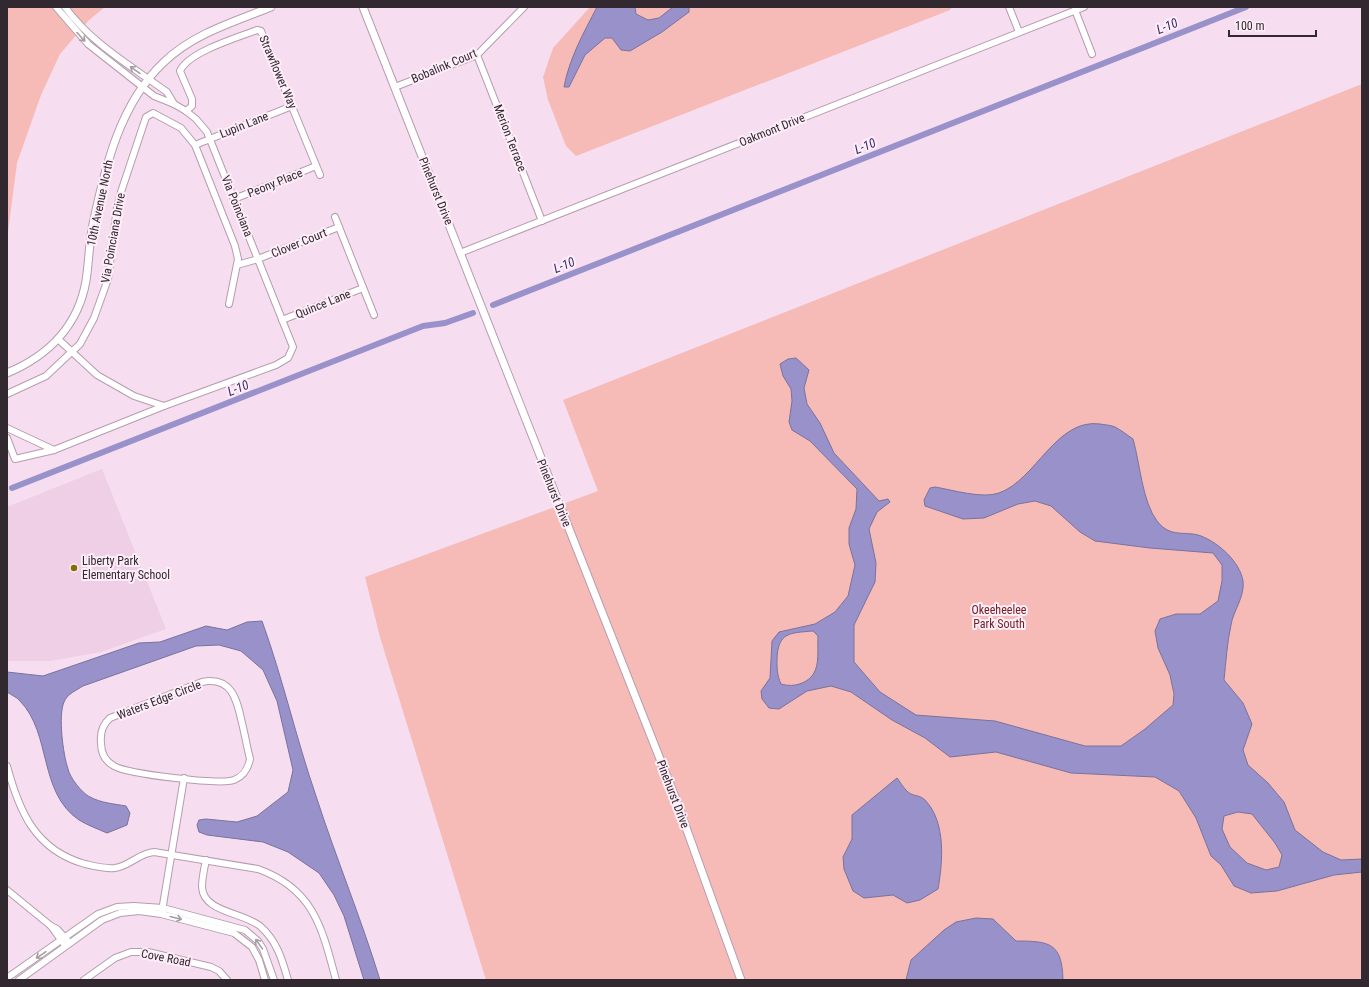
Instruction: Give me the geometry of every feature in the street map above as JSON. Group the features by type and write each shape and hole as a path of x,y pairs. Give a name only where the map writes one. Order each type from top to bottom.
{"street":[{"name":"Via Poinciana","path":"56,7 74,24 166,92 174,104"},
{"name":"Via Poinciana","path":"65,7 74,24 88,44 154,96 174,104 186,111 202,125 210,138 282,320"},
{"name":"Pinehurst Drive","path":"363,7 675,797 741,980"},
{"name":"Bobalink Court","path":"394,87 478,55 524,7"},
{"path":"1009,7 1019,32"},
{"name":"Oakmont Drive","path":"460,253 1084,7"},
{"name":"10th Avenue North","path":"7,373 35,360 58,339 68,326 80,303 86,280 93,225 102,181 115,141 142,87 171,55 198,37 267,8"},
{"path":"1075,10 1092,54"},
{"name":"Strawflower Way","path":"186,111 192,106 192,99 180,71 182,66 201,53 257,30 264,34 320,175"},
{"name":"Merion Terrace","path":"478,55 542,221"},
{"name":"Lupin Lane","path":"195,145 292,106"},
{"name":"Via Poinciana Drive","path":"7,394 46,376 80,344 94,318 108,279 120,197 126,172 146,116 153,113 181,128 195,145 235,246 238,259 229,304"},
{"name":"Peony Place","path":"234,199 316,166"},
{"path":"335,217 374,315"},
{"name":"Clover Court","path":"258,260 339,227"},
{"path":"237,265 258,260"},
{"name":"Quince Lane","path":"282,320 363,288"},
{"path":"7,438 15,459 54,450 164,406 276,365 288,358 293,347 282,320"},
{"path":"58,339 97,375 134,396 164,406"},
{"path":"7,428 54,450"},
{"name":"Waters Edge Circle","path":"206,682 222,684 232,692 236,698 250,759 249,764 242,775 231,781 184,778 135,771 113,766 104,756 101,748 100,735 103,727 110,718 198,684 206,682"},
{"path":"7,766 16,799 26,819 43,840 64,855 94,866 112,868 125,865 140,855 149,852 172,854 258,869 278,877 298,893 312,910 318,921 336,980"},
{"path":"162,911 184,778"},
{"path":"206,860 202,887 206,900 216,908 233,912 251,920 267,933 278,949 288,980"},
{"path":"7,890 51,926 57,929 65,942"},
{"path":"7,978 92,926 112,916 139,911 162,911 245,930 258,941 263,949 274,980"},
{"path":"162,911 227,930 241,936 256,953 265,980"},
{"path":"19,980 65,942"},
{"name":"Cove Road","path":"84,980 115,958 140,952 211,967 222,974 227,980"}],"shaded area":[{"path":"597,7 635,7 636,14 648,20 659,18 673,7 689,7 689,12 662,32 630,51 621,50 612,38 605,38 585,55 569,87 564,87 573,56"},
{"path":"796,358 809,370 804,388 807,404 820,423 834,453 879,501 888,499 890,502 877,512 869,529 876,563 875,582 854,625 854,662 880,692 916,715 995,721 1085,746 1121,746 1145,729 1173,705 1174,694 1170,675 1158,648 1155,631 1160,619 1176,614 1200,614 1218,601 1222,581 1222,565 1213,553 1150,548 1095,541 1080,532 1051,506 1035,501 1018,504 984,518 963,519 925,506 924,500 930,488 935,487 976,495 992,495 999,493 1012,486 1024,476 1058,440 1071,430 1085,425 1100,424 1113,426 1133,439 1148,503 1152,513 1162,527 1173,532 1195,534 1215,543 1228,554 1238,567 1241,574 1243,587 1241,598 1232,620 1224,680 1243,703 1252,724 1243,750 1248,765 1268,783 1284,802 1295,830 1323,852 1341,860 1362,859 1362,872 1334,875 1277,891 1251,893 1234,886 1221,865 1211,856 1196,818 1179,791 1155,777 1071,773 996,752 950,757 925,738 892,720 851,692 831,686 807,691 779,709 769,708 762,699 761,691 770,678 772,641 779,632 815,624 835,612 848,596 855,565 849,544 849,528 856,509 857,489 810,441 792,430 789,422 792,401 791,389 783,376 780,364 788,359","holes":["813,631 818,636 818,657 816,669 813,675 799,684 781,684 778,675 777,659 778,650 783,639 798,632","1238,812 1252,814 1275,843 1282,855 1279,867 1266,870 1247,863 1230,847 1222,829 1224,816"]},
{"name":"Liberty Park Elementary School","path":"102,469 166,629 101,652 50,661 7,661 7,507"},
{"path":"262,621 309,774 380,980 364,980 344,916 334,895 319,873 288,852 263,842 207,835 199,832 197,825 199,820 206,819 237,822 257,816 288,792 293,770 277,701 263,670 241,651 219,645 196,646 83,686 72,692 65,699 62,708 61,725 66,762 71,777 80,789 90,797 103,802 126,806 130,813 127,825 107,833 79,820 66,808 57,794 51,779 37,730 30,714 16,697 7,692 7,672 43,676 139,643 160,642 206,626 227,630 247,622"},
{"path":"897,778 907,791 925,800 932,809 940,830 942,854 938,889 920,900 907,903 893,895 864,898 853,891 844,869 843,857 852,839 852,815"},
{"path":"976,918 993,919 1016,941 1038,942 1052,947 1057,951 1060,958 1063,980 906,980 911,960 944,930 956,922"}],"green space":[{"path":"7,7 105,7 89,20 60,54 41,95 17,163 7,240"},
{"path":"590,7 952,7 950,10 576,156 566,146 548,100 543,77 553,48"},
{"name":"Okeeheelee Park South","path":"1362,84 1362,980 486,980 380,637 365,577 598,491 563,400"}],"waterway":[{"name":"L-10","path":"493,305 1246,7"},
{"name":"L-10","path":"12,488 423,326 445,323 473,313"}],"place":[{"name":"Liberty Park Elementary School","path":"74,568"}]}
